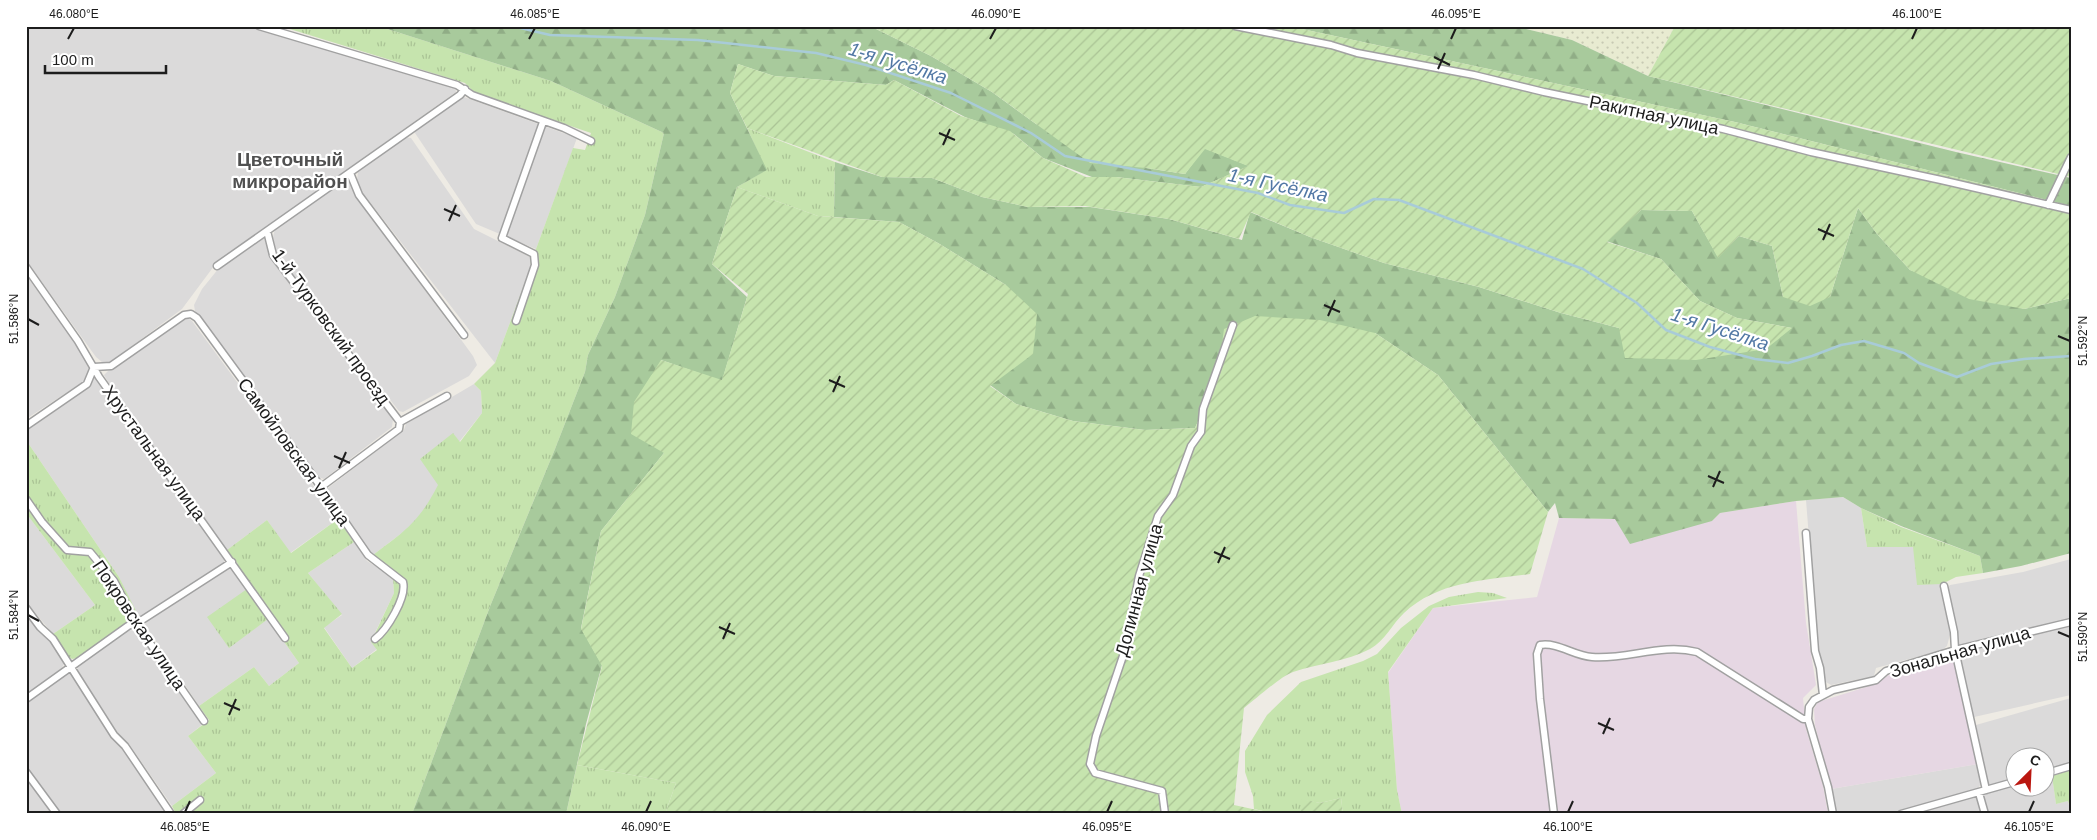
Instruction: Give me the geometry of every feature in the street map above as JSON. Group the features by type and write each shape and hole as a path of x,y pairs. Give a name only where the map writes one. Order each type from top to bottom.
{"street":[{"path":"259,26 458,85 472,96 564,128 591,141"},
{"name":"Ракитная улица","path":"1235,26 1331,45 1357,54 1474,76 1722,129 1811,152 2071,210"},
{"path":"217,266 460,95 465,89"},
{"path":"516,321 535,265 534,254 502,238 543,122"},
{"path":"2048,205 2071,157"},
{"path":"350,173 359,195 464,336"},
{"name":"1-й Турковский проезд","path":"267,231 273,255 400,422"},
{"name":"Хрустальная улица","path":"26,267 78,340 99,377 285,638"},
{"name":"Самойловская улица","path":"94,367 111,366 184,315 191,314 197,318 321,487 368,555 403,582 404,595 382,633 375,639"},
{"name":"Долинная улица","path":"1165,814 1162,791 1095,773 1090,764 1096,736 1125,650 1139,576 1158,516 1173,495 1191,446 1201,432 1203,410 1233,325"},
{"path":"26,426 87,384 94,367"},
{"path":"321,487 399,429 400,422 447,396"},
{"name":"Покровская улица","path":"26,499 42,522 67,550 90,552 114,581 136,623 204,721"},
{"path":"1806,533 1815,652 1820,668 1823,695 1814,700 1809,707 1808,719 1828,787 1833,814"},
{"path":"26,699 128,626 136,623 232,562"},
{"path":"1944,586 1951,615 1955,650 1985,814"},
{"path":"26,608 40,627 53,639 114,735 125,746 171,814"},
{"name":"Зональная улица","path":"1823,695 1833,690 1876,680 1886,671 1955,650 2071,622"},
{"path":"1554,814 1540,699 1537,654 1540,645 1548,644 1592,657 1681,648 1697,652 1803,719 1808,719"},
{"path":"2054,771 2071,766"},
{"path":"26,772 57,814"},
{"path":"1901,814 2004,785"},
{"path":"183,814 200,800"}],"shaded area":[{"path":"26,26 248,26 455,87 456,92 217,262 182,309 109,363 102,362 96,357 26,260"},
{"path":"464,97 577,138 536,249 476,224 415,133 416,130"},
{"path":"405,137 411,138 474,229 530,257 531,266 495,363 362,192 357,180 358,172"},
{"path":"346,180 351,182 357,197 473,356 477,365 469,376 403,412 399,411 277,255 273,237 275,229"},
{"path":"264,238 271,257 393,419 392,427 324,479 318,477 195,311 194,305 202,289 219,268"},
{"path":"26,275 91,365 86,380 26,419"},
{"path":"188,318 338,519 290,553 267,520 227,550 104,375"},
{"path":"94,376 96,376 225,555 224,563 141,618 136,613 119,577 26,440 26,430 88,386"},
{"path":"474,384 481,391 482,413 459,442 453,433 439,485 427,508 411,526 373,555 328,492 328,488 404,430 406,424"},
{"path":"1843,497 1861,508 1867,547 1913,547 1942,584 1951,631 1947,646 1942,650 1876,668 1874,676 1831,685 1826,682 1818,651 1806,500"},
{"path":"1796,501 1806,623 1816,685 1803,698 1806,729 1823,786 1828,814 1402,814 1397,790 1388,673 1433,608 1537,597 1559,518 1712,521 1720,513"},
{"path":"26,513 95,605 53,634 26,602"},
{"path":"354,542 367,561 393,577 394,593 371,641 377,649 352,668 324,627 342,615 308,573"},
{"path":"2071,559 2071,618 1959,644 1948,588 1950,585 2023,572"},
{"path":"233,568 248,589 229,647 268,619 299,663 269,686 254,667 199,706 145,625 147,621 190,591 225,569"},
{"path":"26,612 52,642 65,661 62,668 26,695"},
{"path":"2071,625 2071,695 1974,717 1972,715 1960,659 1963,651"},
{"path":"130,630 136,631 203,724 188,736 216,773 172,806 129,744 118,733 78,671 77,666 120,633"},
{"path":"1943,657 1954,662 1978,764 1831,789 1815,725 1814,709 1818,702 1876,684 1890,674"},
{"path":"66,672 75,675 169,814 60,814 26,769 26,703"},
{"path":"2071,698 2071,763 2054,769 2054,748 2004,748 2004,782 1990,785 1976,725"},
{"path":"1978,764 1982,782 1977,790 1892,814 1836,814 1831,789"},
{"path":"26,778 53,814 26,814"},
{"path":"2004,788 2004,798 2054,798 2054,790 2056,804 2068,801 2071,814 1988,814 1983,796 1984,793"},
{"path":"1977,797 1983,814 1913,814"}],"green space":[{"path":"280,26 378,26 551,81 664,133 645,215 615,297 588,355 585,372 491,604 412,814 176,814 172,806 216,773 188,736 209,720 199,706 254,667 269,686 299,663 268,619 229,648 207,617 247,589 233,568 238,564 227,550 267,520 291,553 338,519 354,542 308,573 342,614 324,628 352,668 377,650 371,642 394,593 393,577 395,571 382,564 373,555 418,517 438,485 420,459 453,433 460,442 482,413 481,391 474,384 495,363 531,266 530,257 536,249 573,148 585,150 591,133 476,94 465,83"},
{"path":"378,26 870,26 931,56 992,92 1036,124 1146,168 1185,174 1204,148 1249,166 1201,187 1116,177 1092,177 1043,158 1014,134 965,117 894,80 886,85 774,76 738,64 730,93 767,170 737,187 712,264 747,297 722,381 661,360 664,453 601,531 581,628 602,665 586,724 566,814 412,814 491,604 585,372 588,355 615,297 645,215 664,133 551,81"},
{"path":"870,26 1288,26 1735,122 2071,206 2071,298 2024,309 1969,299 1910,270 1877,234 1858,208 1830,297 1810,306 1783,297 1772,246 1739,236 1718,258 1692,211 1641,210 1607,242 1661,259 1700,301 1737,318 1792,328 1766,349 1696,360 1625,358 1619,328 1561,313 1479,287 1384,263 1310,237 1251,212 1239,239 1169,219 1085,206 1028,207 982,197 932,178 882,177 747,128 730,93 738,64 774,76 886,85 894,80 961,116 1010,131 1043,158 1086,177 1116,177 1201,187 1248,166 1205,149 1185,174 1090,163 992,92 931,56"},
{"path":"1288,26 1514,26 1572,40 1648,76 1956,152 2071,178 2071,206 1735,122"},
{"path":"1514,26 1675,26 1648,76 1572,40"},
{"path":"1675,26 2071,26 2071,177 1648,76"},
{"path":"747,128 835,162 834,217 818,216 737,187 766,170"},
{"path":"835,162 882,177 932,178 982,197 1028,207 1090,207 1169,219 1242,240 1250,212 1310,237 1384,263 1479,287 1561,313 1619,328 1792,328 1737,318 1700,301 1661,259 1606,241 1641,210 1692,211 1718,257 1739,236 1772,246 1783,297 1830,297 1858,208 1877,234 1910,270 2024,309 2071,298 2071,553 2021,566 1983,573 1980,556 1901,526 1861,508 1843,497 1796,501 1720,513 1712,521 1630,544 1615,519 1559,518 1555,503 1548,512 1438,375 1375,333 1217,379 1195,428 1145,430 1073,421 1016,404 990,385 1006,285 938,243 899,222 834,217"},
{"path":"737,187 818,216 899,222 938,243 1006,285 1037,314 1033,354 990,386 1016,404 1073,421 1145,430 1195,428 1217,379 1224,329 1255,316 1320,320 1375,333 1438,375 1548,512 1530,574 1463,584 1432,594 1417,602 1404,613 1375,646 1342,660 1288,674 1244,708 1234,805 1276,814 665,814 676,783 577,765 602,666 581,629 601,531 664,453 631,434 634,402 661,360 722,380 748,294 712,264"},
{"path":"26,440 119,577 139,617 78,658 72,659 68,656 53,634 95,605 26,513"},
{"path":"1861,508 1901,527 1980,556 1983,573 1956,577 1942,584 1917,585 1913,547 1867,547"},
{"path":"1478,592 1493,593 1507,598 1433,608 1388,672 1397,790 1402,814 1343,814 1341,798 1320,803 1303,800 1300,814 1276,814 1254,809 1253,796 1245,772 1245,751 1267,715 1301,682 1363,661 1377,654 1401,628 1429,606 1449,597"},
{"path":"577,765 676,783 665,814 566,814"},
{"path":"2071,770 2071,810 2068,801 2056,804 2054,775"},
{"path":"1341,798 1343,814 1300,814 1302,799 1320,803"}],"waterway":[{"name":"1-я Гусёлка","path":"512,26 550,35 698,40 816,53 866,65 951,93 1031,133 1065,156 1258,193 1290,205 1344,213 1374,199 1399,200 1583,269 1637,303 1666,330 1710,347 1755,359 1788,363 1841,345 1864,341 1904,353 1919,363 1957,377 1991,364 2024,359 2071,356"}],"district":[{"name":"Цветочный микрорайон","path":"290,170"}]}
